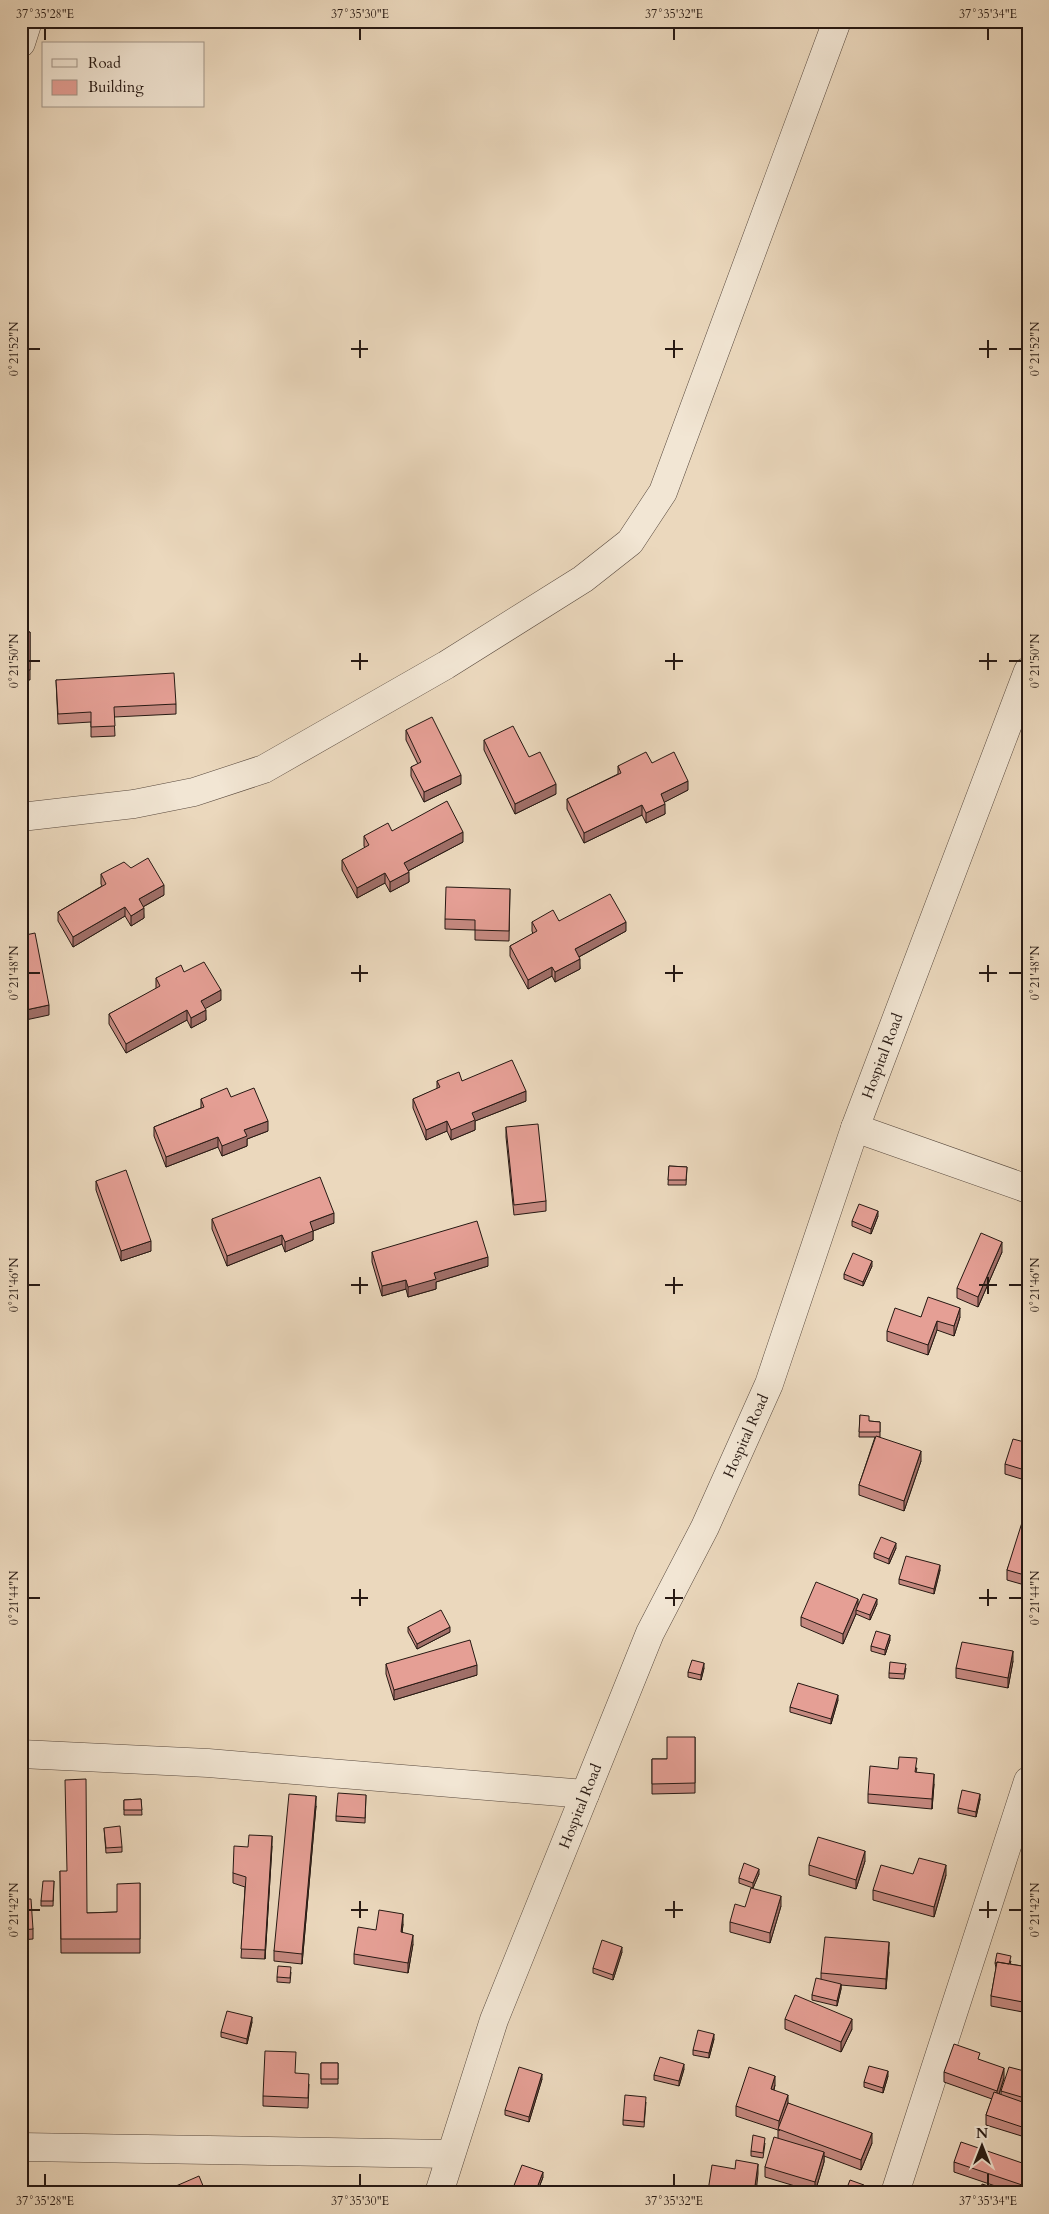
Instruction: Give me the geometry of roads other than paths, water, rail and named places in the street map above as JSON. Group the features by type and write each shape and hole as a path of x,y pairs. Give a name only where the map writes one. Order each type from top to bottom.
{"street":[{"path":"21,43 28,21"},
{"path":"21,817 134,804 194,792 264,769 446,665 583,579 630,542 663,492 836,21"},
{"name":"Hospital Road","path":"439,2193 494,2020 650,1632 705,1527 769,1384 855,1128 1028,671"},
{"path":"855,1128 1028,1189"},
{"path":"21,1754 208,1763 586,1794"},
{"path":"894,2193 1028,1781"},
{"path":"21,2147 450,2154"}]}
